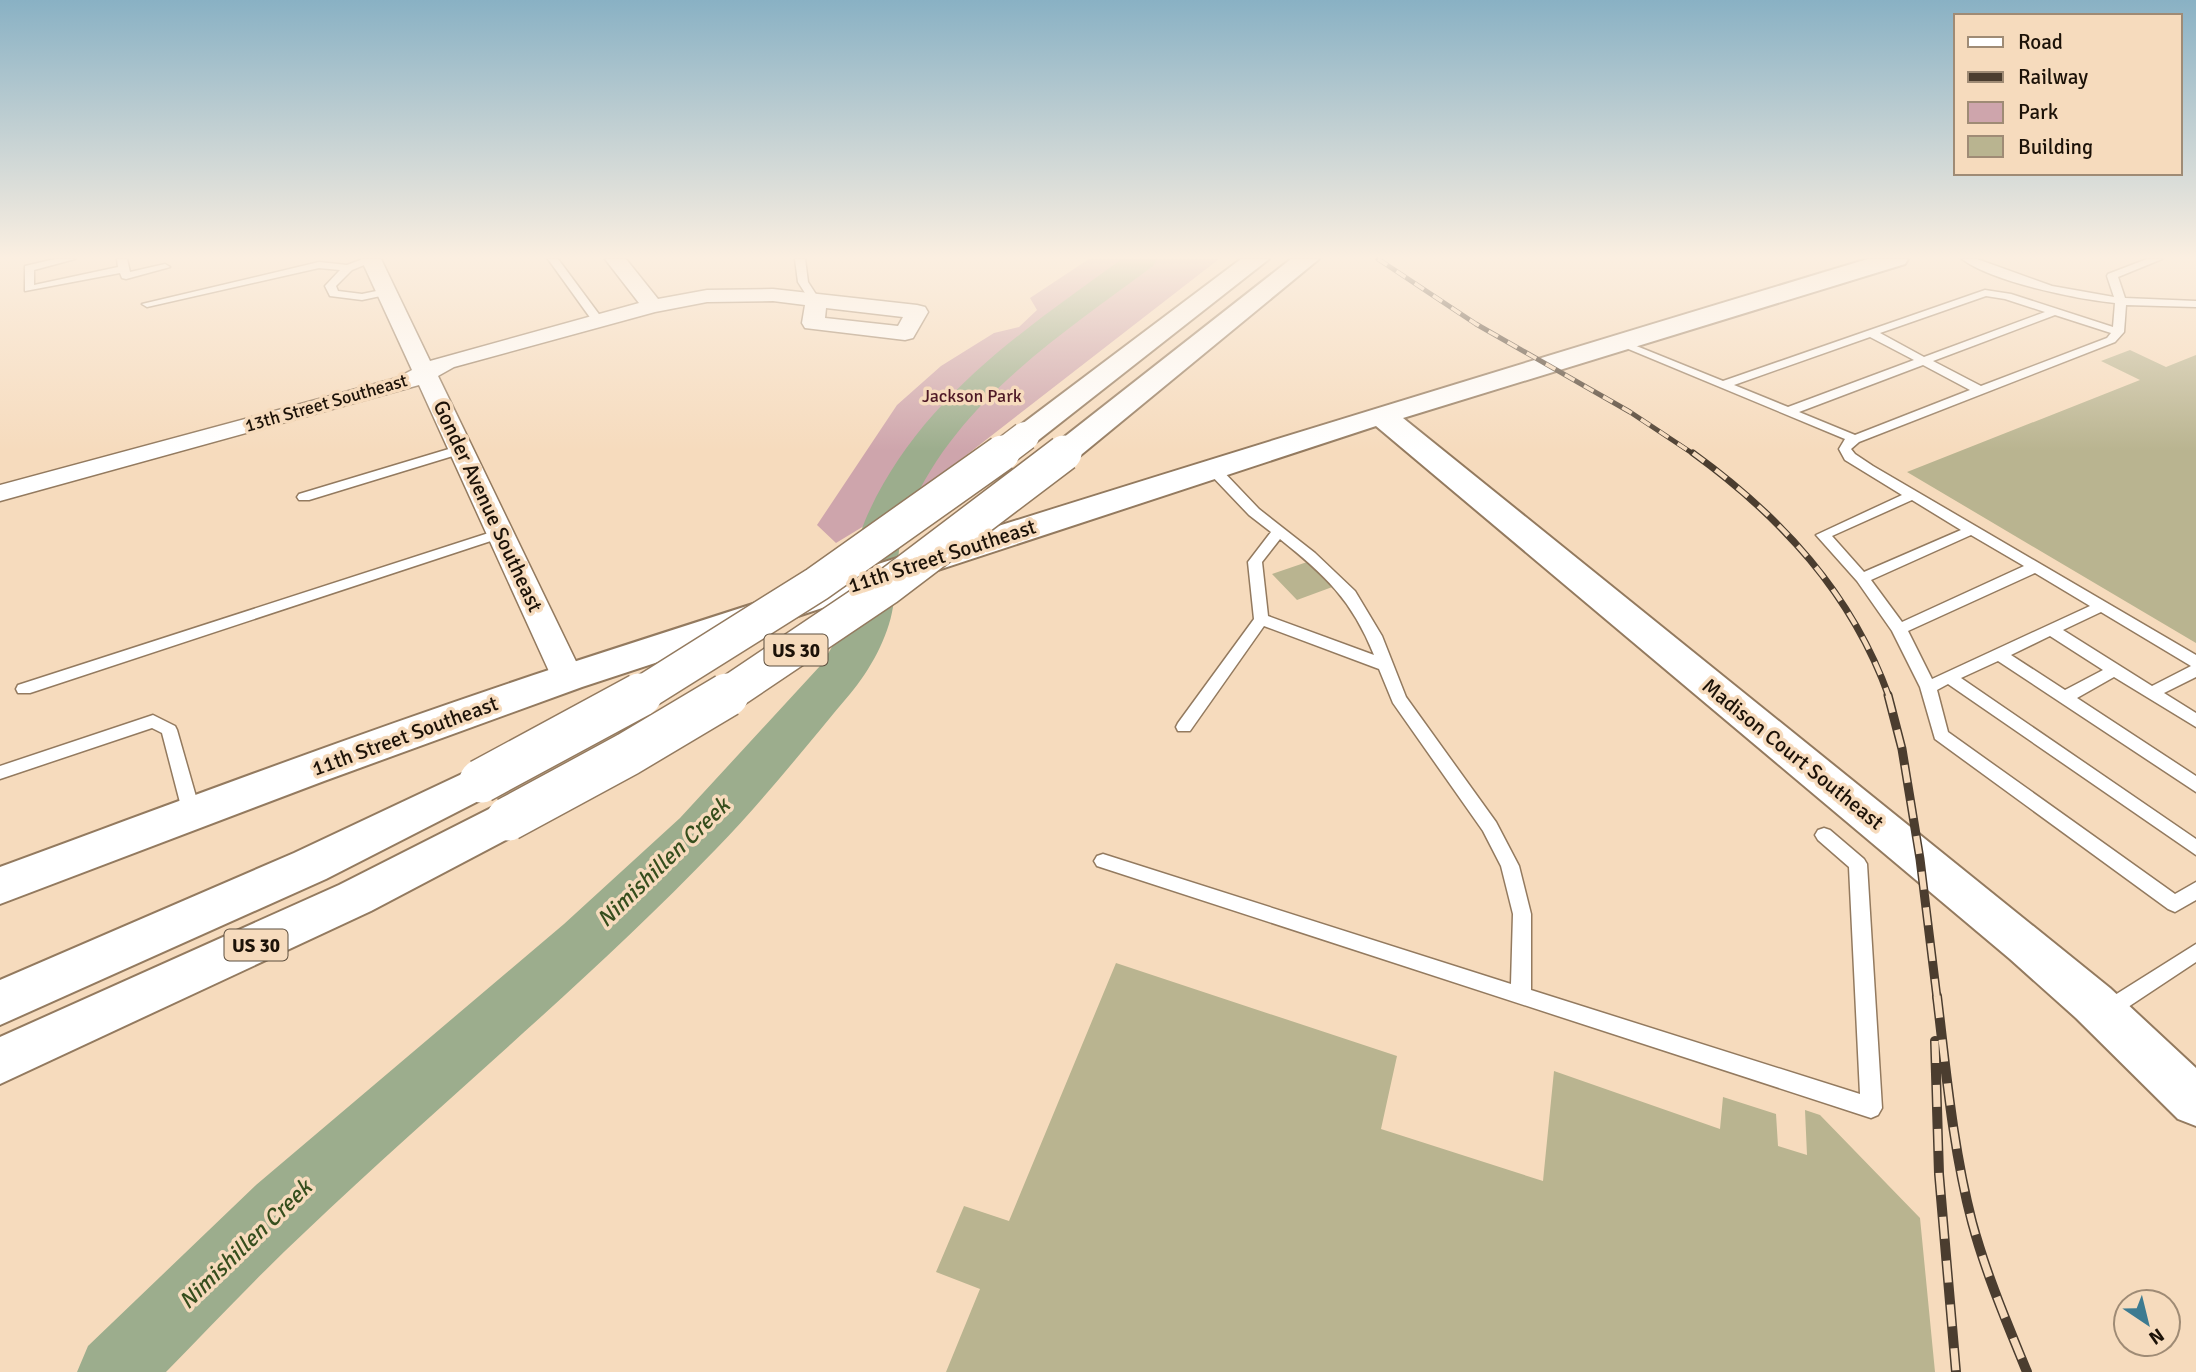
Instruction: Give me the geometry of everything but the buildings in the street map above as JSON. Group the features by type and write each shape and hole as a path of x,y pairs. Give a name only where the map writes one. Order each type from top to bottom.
{"main road":[{"path":"1084,390 1135,333 1148,323"},
{"name":"US 30","path":"0,1003 310,866 481,781 603,716 743,633 871,549 1172,323"},
{"name":"US 30","path":"0,1061 343,904 641,747 776,664 936,552 1118,409 1172,386 1247,323"},
{"name":"11th Street Southeast","path":"0,886 568,678 1381,415 1686,323"},
{"name":"Madison Court Southeast","path":"1381,415 2026,945 2104,1013 2196,1102"}],"street":[{"name":"Gonder Avenue Southeast","path":"401,323 568,678"},
{"name":"13th Street Southeast","path":"0,493 405,383 446,362 590,323"}],"lane":[{"path":"1723,385 1900,323"},
{"path":"1787,412 2025,323"},
{"path":"2089,323 2118,332"},
{"path":"2119,323 2118,332 2108,342 1855,439 1845,447 1850,457 1912,495 2196,662"},
{"path":"1871,333 1981,391"},
{"path":"1620,343 1855,439"},
{"path":"304,497 462,449"},
{"path":"1213,469 1278,532 1310,556 1350,594 1374,636 1399,699 1485,819 1510,866 1522,914 1521,995"},
{"path":"1912,495 1822,535 1862,578 1899,629 1928,687 1941,735 2175,904 2196,890"},
{"path":"1862,578 1972,530"},
{"path":"1184,727 1261,619 1255,562 1278,532"},
{"path":"24,689 501,533"},
{"path":"1899,629 2035,567"},
{"path":"1928,687 2102,606"},
{"path":"1261,619 1385,665"},
{"path":"2051,630 2196,721"},
{"path":"1999,654 2196,785"},
{"path":"2065,697 2115,670"},
{"path":"2151,693 2196,670"},
{"path":"1949,677 2196,848"},
{"path":"0,773 153,721 169,730 192,814"},
{"path":"1103,861 1871,1108 1858,864 1824,835"},
{"path":"2104,1013 2196,952"}],"green space":[{"name":"Jackson Park","path":"1023,323 1137,323 915,495 836,543 817,525 897,405 941,366 994,333 1019,327"}],"waterway":[{"name":"Nimishillen Creek","path":"114,1372 280,1209 584,941 699,833 837,678 853,653 869,616 878,550 887,517 907,475 933,437 962,403 995,371 1056,323"}],"railway":[{"path":"1475,323 1630,412 1695,455"},
{"path":"1693,453 1755,503 1810,560 1855,624 1874,659 1889,697"},
{"path":"1888,695 1902,749 1920,859 1937,998"},
{"path":"1937,996 1965,1194 1990,1279 2027,1372"},
{"path":"1935,1041 1939,1174 1956,1372"}]}
